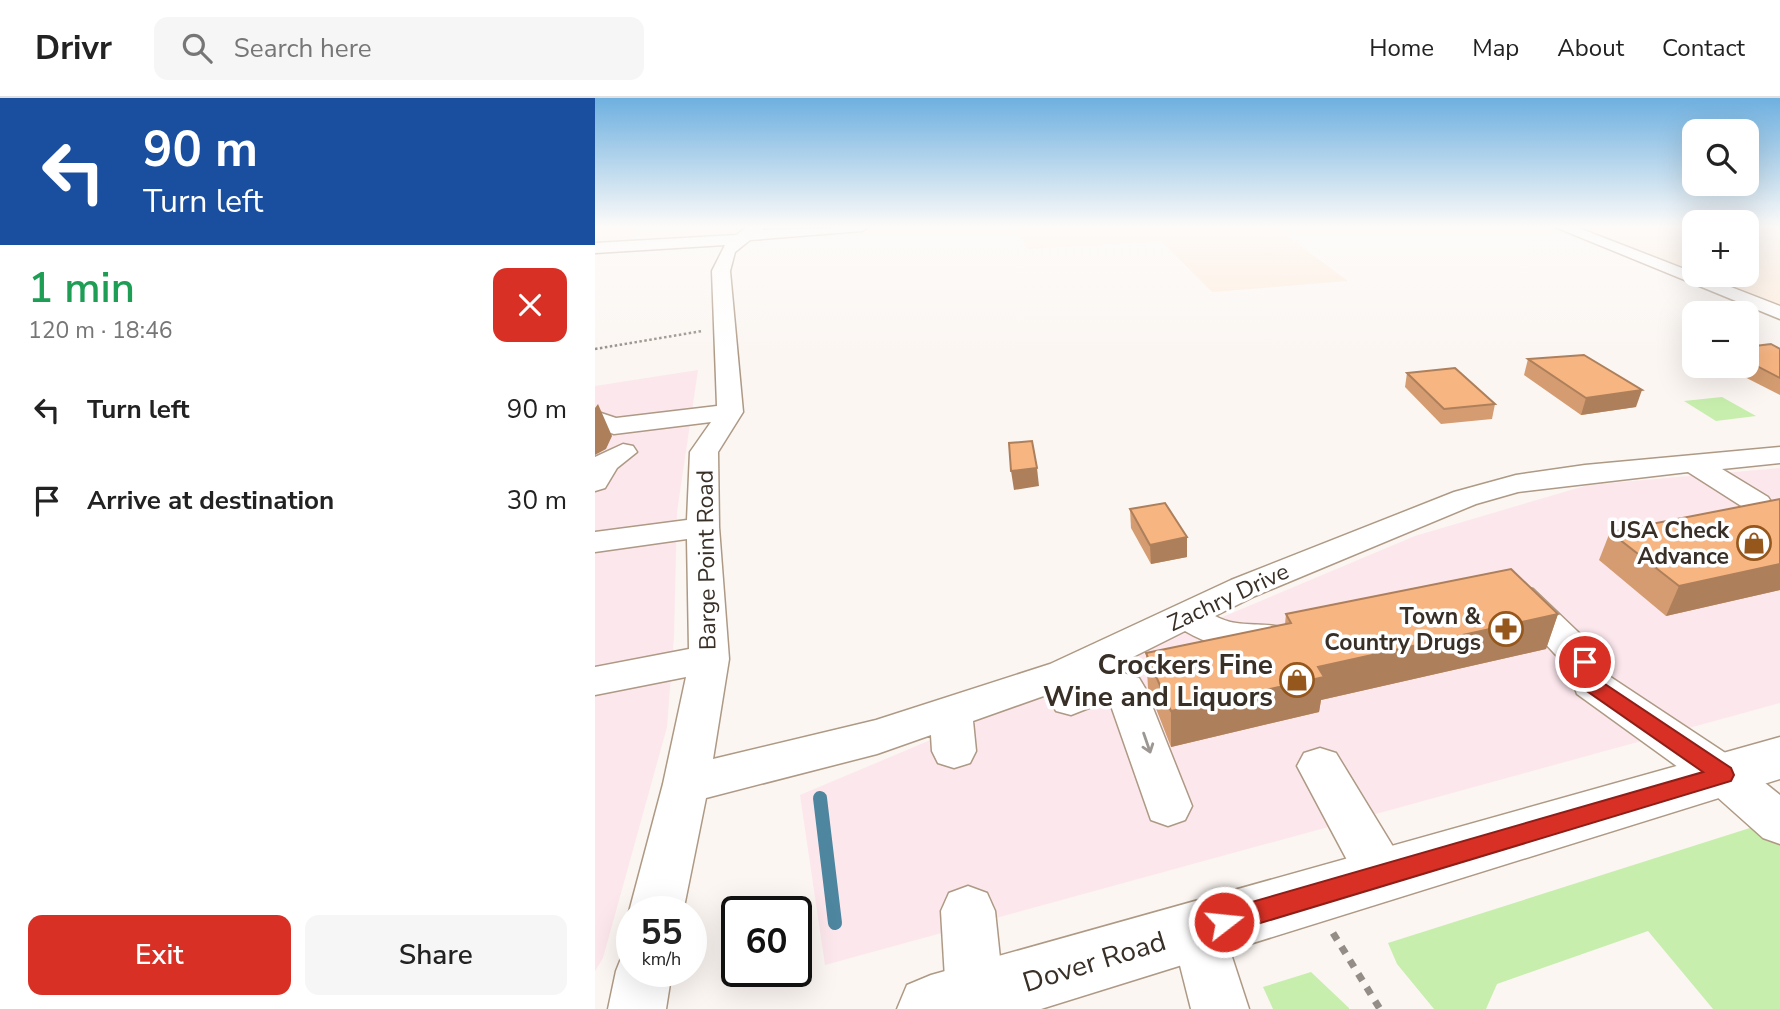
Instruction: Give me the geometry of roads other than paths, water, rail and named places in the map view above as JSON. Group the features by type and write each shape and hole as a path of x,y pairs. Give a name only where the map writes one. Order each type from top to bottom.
{"main road":[{"name":"Dover Road","path":"985,1000 1198,930 1780,758"}],"street":[{"path":"595,419 614,426 730,412 723,270"},
{"name":"Barge Point Road","path":"660,896 686,784 709,659 703,527 703,452 730,412"},
{"path":"595,482 605,463 623,452"},
{"name":"Zachry Drive","path":"686,784 877,737 953,732 1064,674 1243,588 1413,516 1465,498 1516,484 1780,455"},
{"path":"1692,463 1757,503"},
{"path":"595,542 703,527"},
{"path":"1492,584 1511,588 1585,662 1591,684 1723,775 1780,822"},
{"path":"1186,615 1215,634 1234,638 1252,639 1307,630"},
{"path":"595,681 709,659"},
{"path":"1072,700 1096,687 1112,683 1125,688 1131,697 1168,806"},
{"path":"1320,766 1382,875"},
{"path":"968,911 985,1000"},
{"path":"1198,930 1220,1009"},
{"path":"637,1009 641,987"}],"lane":[{"path":"1670,270 1780,313"}],"waterway":[{"path":"820,798 835,923"}],"place":[{"name":"USA Check Advance","path":"1754,543"},
{"name":"Town & Country Drugs","path":"1506,629"},
{"name":"Crockers Fine Wine and Liquors","path":"1297,680"}]}
